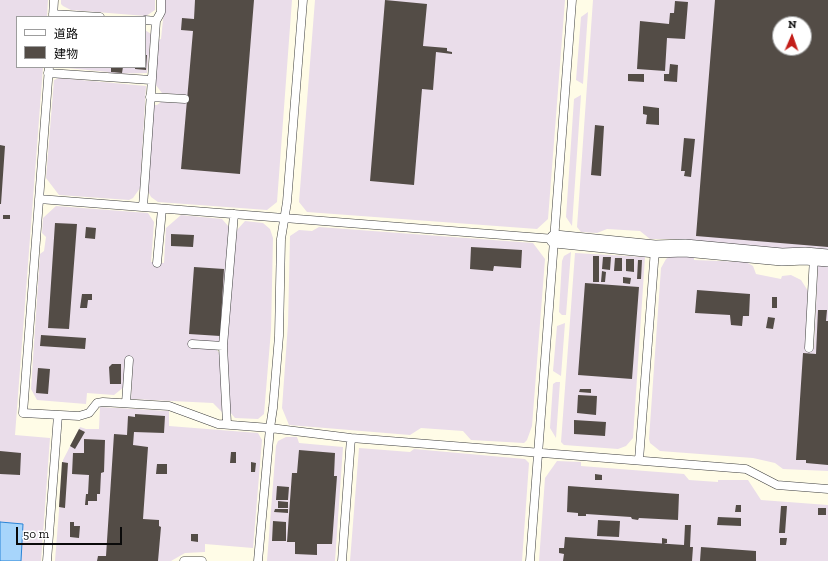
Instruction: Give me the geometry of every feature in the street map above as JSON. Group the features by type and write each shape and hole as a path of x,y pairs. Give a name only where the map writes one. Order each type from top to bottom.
{"street":[{"path":"555,239 655,249 685,248 782,257 821,258"}],"lane":[{"path":"54,0 53,15 76,16"},
{"path":"143,207 156,21 161,12 161,0"},
{"path":"258,561 270,428 274,408 279,336 281,239 287,202 303,0"},
{"path":"530,561 572,0"},
{"path":"146,20 156,21"},
{"path":"151,80 49,70 23,413 84,415 89,413 98,403 103,402 169,406 218,424 270,428 351,438 746,469 777,485 828,489"},
{"path":"150,97 185,99"},
{"path":"39,200 555,239"},
{"path":"157,263 162,209"},
{"path":"227,424 223,346 234,214"},
{"path":"639,460 655,249"},
{"path":"809,348 821,258"},
{"path":"192,344 223,346"},
{"path":"126,403 129,360"},
{"path":"47,561 58,415"},
{"path":"342,561 351,438"},
{"path":"184,561 202,561"}],"shaded area":[{"path":"0,0 48,0 47,16 16,16 16,68 43,68 15,435 50,438 41,561 0,561"},
{"path":"61,0 155,0 155,10 146,16 71,10 61,4"},
{"path":"165,0 292,0 277,202 267,210 158,202 151,197 148,191 154,105 161,102 185,103 185,95 162,93 155,84 158,40 161,39"},
{"path":"315,0 565,0 548,219 537,229 307,212 299,202"},
{"path":"593,0 828,0 828,253 679,239 650,239 640,231 607,229 597,233 581,232 577,227"},
{"path":"588,12 583,84 576,80 581,17"},
{"path":"146,31 151,34 147,73 110,74 108,72 67,68 146,68"},
{"path":"59,78 146,86 140,188 133,198 129,200 59,195 46,178 54,80"},
{"path":"581,95 572,226 566,217 574,99"},
{"path":"56,206 148,213 154,222 151,262 164,263 166,228 181,215 222,219 229,227 220,343 216,349 220,354 222,412 213,403 131,399 133,361 125,360 124,387 114,395 87,393 86,404 37,400 31,389 40,254 44,251 46,237 42,233 43,218"},
{"path":"245,221 263,223 270,229 273,238 271,330 264,414 258,419 235,418 230,412 227,342 233,260 237,230"},
{"path":"319,227 533,243 545,259 532,426 527,440 524,443 471,440 463,431 421,428 410,435 289,425 282,408 288,324 290,236 299,230 312,231"},
{"path":"571,252 566,315 562,315 559,312 562,261 564,256"},
{"path":"575,253 645,257 633,438 626,446 618,449 564,445 561,442"},
{"path":"694,255 694,260 746,262 753,266 756,274 781,279 782,276 791,275 801,280 808,291 805,348 814,348 818,264 828,265 828,471 783,469 775,463 753,458 660,451 650,443 649,439 661,268 666,259 670,256"},
{"path":"565,323 561,376 553,371 557,326"},
{"path":"560,382 556,438 550,428 553,384"},
{"path":"100,407 169,411 169,426 258,433 262,440 253,548 205,544 205,552 185,553 171,561 55,561 63,460 80,427 86,429 99,429"},
{"path":"286,437 297,437 299,443 343,447 335,561 267,561 276,446 278,441"},
{"path":"359,448 410,452 414,449 525,459 529,463 522,561 350,561"},
{"path":"557,461 581,462 581,466 684,474 689,480 718,482 718,480 748,480 761,500 828,505 828,561 539,561 545,478"}],"water":[{"path":"0,522 23,524 21,561 0,561"}],"building":[{"path":"195,0 254,0 240,174 181,169 193,31 181,30 182,18 194,19"},
{"path":"385,0 427,4 423,46 447,48 447,51 452,52 452,54 436,52 433,90 422,89 414,185 370,181"},
{"path":"715,0 828,0 828,247 696,236"},
{"path":"675,1 688,2 685,39 667,38 665,71 637,69 640,21 669,24 670,13 674,13"},
{"path":"147,55 146,70 135,69 146,68"},
{"path":"670,64 678,65 677,82 664,81 664,74 669,74"},
{"path":"111,68 123,68 122,73 111,72"},
{"path":"628,74 644,74 644,82 628,81"},
{"path":"643,106 659,108 659,125 646,124 647,115 643,114"},
{"path":"595,125 604,126 601,176 591,175"},
{"path":"684,138 695,139 691,177 684,176 685,171 681,171"},
{"path":"0,145 5,146 1,204 0,204"},
{"path":"3,215 10,215 10,219 3,219"},
{"path":"55,223 77,224 69,329 48,328"},
{"path":"86,227 96,228 95,239 85,238"},
{"path":"171,234 194,235 193,247 171,246"},
{"path":"471,247 522,250 521,268 494,266 493,271 470,269"},
{"path":"593,256 599,256 599,282 593,282"},
{"path":"603,257 611,257 610,270 602,269"},
{"path":"615,258 622,258 622,271 614,271"},
{"path":"626,259 634,259 634,272 626,271"},
{"path":"638,260 642,260 641,279 637,279"},
{"path":"194,267 224,269 220,336 189,334"},
{"path":"602,271 606,272 605,282 601,282"},
{"path":"623,277 631,278 630,284 623,283"},
{"path":"585,283 639,287 632,379 578,375"},
{"path":"697,290 750,294 749,316 743,316 742,326 731,325 730,315 695,313"},
{"path":"82,294 92,294 92,300 88,300 87,308 80,308"},
{"path":"772,297 777,297 777,308 772,308"},
{"path":"818,310 827,310 826,321 828,321 828,465 806,463 806,460 796,460 803,353 816,354"},
{"path":"768,317 775,318 773,329 766,328"},
{"path":"41,335 86,338 85,349 40,346"},
{"path":"112,364 121,364 121,384 110,384 109,367"},
{"path":"38,368 50,369 48,394 36,393"},
{"path":"580,389 591,389 591,393 579,392"},
{"path":"578,395 597,396 596,415 577,413"},
{"path":"135,414 165,416 164,433 134,432 133,445 148,447 143,519 159,520 159,526 161,527 158,561 97,561 98,556 106,556 114,434 127,435 128,416 135,417"},
{"path":"574,420 606,422 605,436 574,434"},
{"path":"79,429 85,432 75,449 70,446"},
{"path":"84,439 105,440 104,472 101,473 100,494 97,494 97,501 88,501 88,505 85,505 86,494 88,494 89,475 72,474 73,453 84,453"},
{"path":"299,450 335,453 334,476 337,476 332,544 317,544 317,555 295,554 295,542 287,542 292,473 297,473"},
{"path":"0,451 21,453 20,475 0,474"},
{"path":"231,452 236,452 236,463 230,463"},
{"path":"62,462 68,463 65,508 59,507"},
{"path":"251,462 256,463 255,472 251,472"},
{"path":"157,464 167,464 167,474 156,474"},
{"path":"595,474 602,475 602,480 595,480"},
{"path":"277,486 289,487 288,500 276,500"},
{"path":"568,486 679,494 678,520 639,518 638,520 632,519 631,517 586,514 586,516 578,516 578,513 567,512"},
{"path":"278,501 288,502 288,508 278,508"},
{"path":"736,505 741,505 741,512 735,512"},
{"path":"781,506 787,506 785,533 779,533"},
{"path":"818,508 826,508 826,515 818,515"},
{"path":"275,509 288,509 288,513 274,512"},
{"path":"718,517 741,518 741,526 717,525"},
{"path":"598,520 620,521 619,537 597,536"},
{"path":"273,521 286,522 286,541 272,541"},
{"path":"70,522 74,522 74,526 80,526 79,538 70,537"},
{"path":"685,525 691,525 690,547 693,547 692,561 563,561 564,554 559,553 559,548 564,548 565,537 684,545"},
{"path":"191,534 198,534 198,542 191,541"},
{"path":"662,538 667,539 667,543 662,544"},
{"path":"780,538 787,538 786,545 780,545"},
{"path":"701,547 756,551 756,561 700,561"}]}
